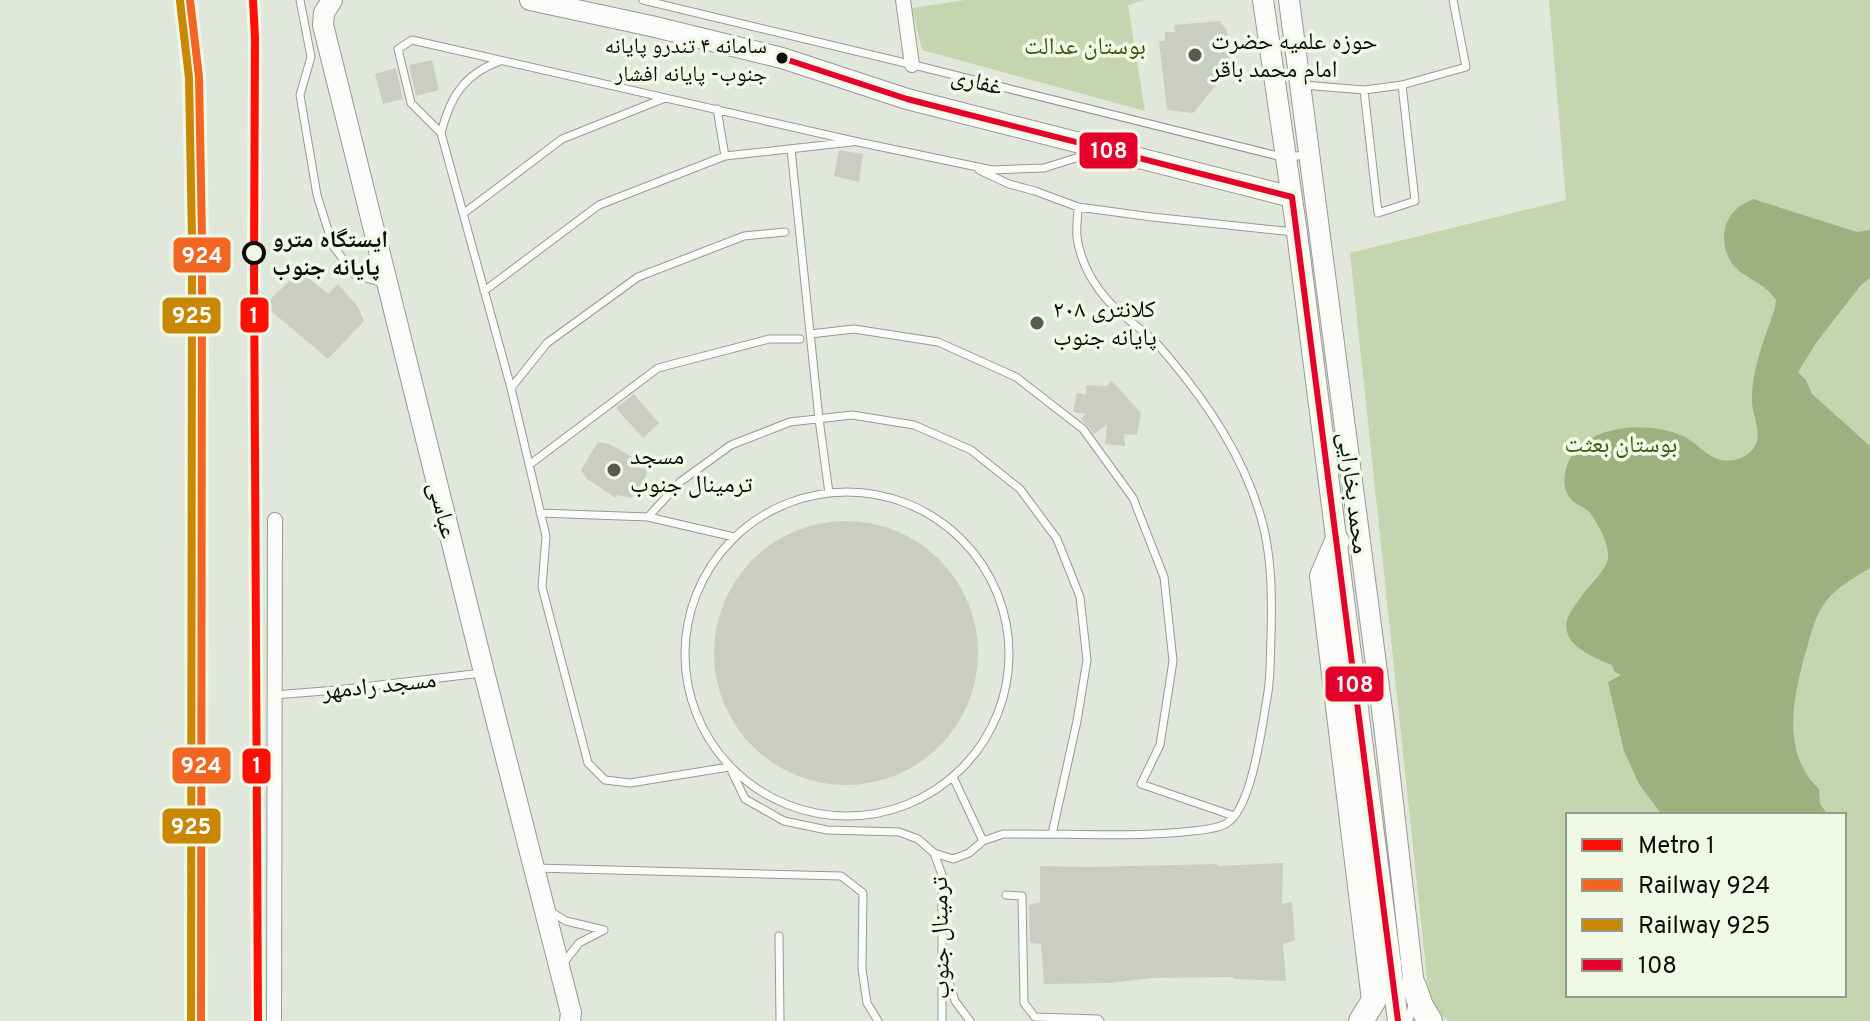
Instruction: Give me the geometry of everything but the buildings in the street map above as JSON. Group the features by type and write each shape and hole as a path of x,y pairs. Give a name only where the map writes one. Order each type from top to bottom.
{"highway":[{"path":"1337,541 1322,576 1374,1000"},
{"path":"1361,1021 1374,1000 1389,964"},
{"path":"1414,986 1430,1021"}],"main road":[{"name":"عباسی","path":"332,0 324,13 323,25 572,1018"},
{"name":"غفاری","path":"530,0 782,58 907,99 1292,197"},
{"name":"محمد بخارایی","path":"1263,0 1297,233 1398,1021"},
{"name":"محمد بخارایی","path":"1289,0 1384,725 1414,986"},
{"path":"1292,197 1311,162"}],"street":[{"path":"903,0 912,65"},
{"path":"274,1021 275,520"}],"lane":[{"path":"300,0 311,57 300,95 317,195 333,246 355,275 387,284"},
{"name":"غفاری","path":"643,0 1311,162"},
{"path":"1301,85 1364,90 1402,85 1466,67 1453,0"},
{"path":"729,767 630,783 605,780 588,763 542,587 546,536 511,388 441,133 411,103 398,49 412,40 992,170 1044,168 1106,149"},
{"path":"441,133 446,114 461,87 485,67 502,61"},
{"path":"1364,90 1378,213 1415,201 1402,85"},
{"path":"464,213 562,139 666,98"},
{"path":"717,109 725,156"},
{"path":"484,291 599,205 725,156 858,142"},
{"path":"791,149 829,493"},
{"path":"966,164 1009,184 1078,207 1297,233"},
{"path":"934,853 953,859 969,853 983,841 1003,834 1163,834 1227,824 1244,797 1257,760 1268,692 1271,581 1264,530 1255,500 1236,453 1213,415 1156,342 1098,291 1077,237 1078,207"},
{"path":"511,388 547,343 638,277 744,236 785,232"},
{"path":"810,334 854,329 938,342 1016,377 1083,429 1133,498 1164,577 1173,661 1160,745 1141,784 1234,816"},
{"path":"529,465 658,368 769,339 800,339"},
{"path":"648,517 680,482 731,445 790,422 852,415 914,425 971,450 1020,489 1057,539 1080,597 1087,660 1052,834"},
{"path":"829,493 870,494 910,505 945,526 975,554 996,589 1007,629 1009,670 1000,710 981,746 953,777 919,800 880,813 839,816 798,809 761,792 729,767 704,732 688,693 684,651 690,609 707,570 734,537 762,516 794,501 829,493"},
{"path":"540,513 648,517 734,537"},
{"name":"مسجد رادمهر","path":"274,695 351,689 484,672"},
{"name":"ترمینال جنوب","path":"729,767 745,799 784,821 827,830 899,832 918,839 934,853 942,875 942,1021"},
{"path":"953,777 983,841"},
{"path":"533,868 841,876 863,893 862,969 867,1003 878,1021"},
{"path":"1006,895 1022,896 1024,1003 1035,1017 1100,1021"},
{"path":"543,907 566,921 604,930 579,943 559,970"},
{"path":"779,936 780,1021"},
{"path":"942,958 955,1001 970,1021"},
{"path":"1409,1021 1414,986"}],"green space":[{"name":"بوستان عدالت","path":"965,0 1145,0 1128,5 1145,111 922,50 912,8"},
{"name":"بوستان بعثت","path":"1549,0 1870,0 1870,1021 1449,1021 1430,1007 1350,253 1566,200"}],"shaded area":[{"path":"1753,199 1857,232 1870,230 1870,278 1861,285 1816,343 1798,372 1806,380 1812,394 1870,446 1870,568 1837,590 1822,607 1805,654 1794,707 1793,725 1799,759 1819,789 1820,804 1827,813 1661,813 1639,784 1624,751 1608,682 1621,675 1615,672 1612,665 1579,648 1568,635 1566,626 1569,614 1601,572 1608,557 1605,540 1593,517 1567,494 1565,474 1577,449 1600,434 1644,427 1685,437 1719,460 1741,458 1757,442 1752,402 1754,378 1776,300 1736,268 1725,249 1724,234 1728,220 1739,207"}],"metro line":[{"name":"1","path":"253,0 258,1021"}],"rail line":[{"name":"924","path":"190,0 199,77 202,238 201,1021"},
{"name":"925","path":"180,1 189,78 192,238 191,1021"}],"transit line":[{"name":"108","path":"782,58 907,99 1292,197 1398,1021"}],"place":[{"name":"حوزه علمیه حضرت امام محمد باقر","path":"1195,55"},
{"name":"سامانه ۴ تندرو پایانه جنوب- پایانه افشار","path":"782,58"},
{"name":"ایستگاه مترو پایانه جنوب","path":"254,253"},
{"name":"کلانتری ۲۰۸ پایانه جنوب","path":"1037,323"},
{"name":"مسجد ترمینال جنوب","path":"614,470"}]}
